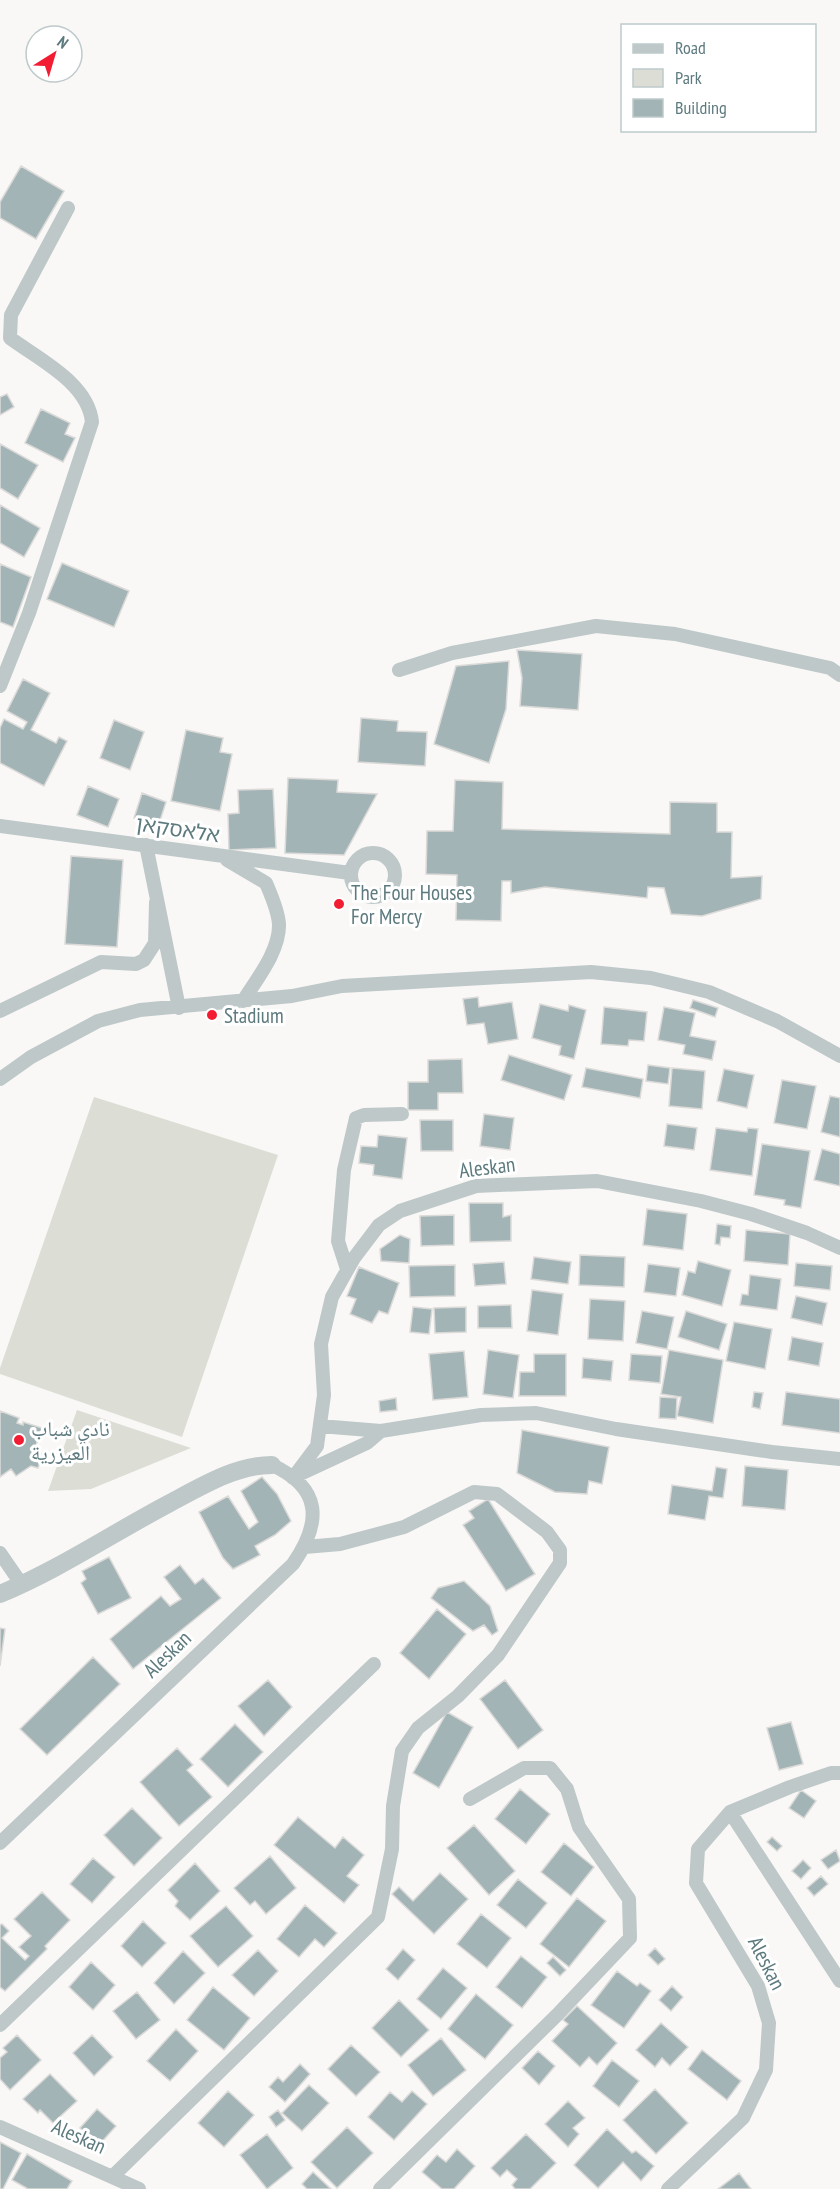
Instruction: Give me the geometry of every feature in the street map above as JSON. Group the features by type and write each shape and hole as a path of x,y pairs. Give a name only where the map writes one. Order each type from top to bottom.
{"street":[{"path":"0,686 28,613 92,422 91,406 78,389 10,338 11,315 68,208"},
{"path":"399,670 452,653 596,626 675,634 830,668 840,675"},
{"name":"אלאסקאן","path":"0,826 350,873"},
{"path":"146,845 178,1008"},
{"path":"216,855 266,883 279,924 276,941 269,957 243,1001"},
{"path":"0,1011 101,962 136,964 144,960 155,943 156,902"},
{"path":"0,1079 31,1057 98,1021 140,1010 243,1001 342,986 591,972 651,978 709,993 777,1021 840,1056"},
{"path":"347,1269 338,1242 351,1133 356,1119 364,1115 402,1114"},
{"name":"Aleskan","path":"293,1478 317,1446 324,1395 321,1344 332,1297 347,1269 379,1225 400,1211 476,1186 597,1181 701,1201 751,1214 807,1233 840,1248"},
{"path":"320,1426 381,1431 482,1415 536,1413 616,1429 772,1452 840,1459"},
{"path":"293,1478 367,1443 381,1431"},
{"name":"Aleskan","path":"0,1594 22,1585 202,1486 251,1465 272,1465 293,1478 305,1488 311,1503 312,1532 293,1564 0,1843"},
{"path":"113,2176 378,1917 392,1849 393,1806 402,1751 418,1728 458,1696 498,1655 560,1563 560,1550 547,1532 497,1494 474,1492 404,1527 340,1544 305,1546"},
{"path":"0,1553 22,1585"},
{"path":"0,2025 374,1664"},
{"path":"380,2189 557,2014 630,1938 628,1899 579,1827 567,1789 550,1768 524,1768 470,1799"},
{"path":"840,1773 831,1773 790,1787 730,1812 840,1981"},
{"name":"Aleskan","path":"668,2189 743,2118 766,2070 769,2023 758,1986 696,1883 698,1849 730,1812"},
{"name":"Aleskan","path":"0,2127 139,2189"}],"green space":[{"path":"94,1097 278,1155 182,1437 0,1374 0,1368"},
{"path":"77,1410 191,1448 91,1489 48,1491"}],"building":[{"path":"21,166 64,191 36,239 0,218 0,202"},
{"path":"7,394 14,407 0,415 0,397"},
{"path":"41,409 70,423 65,434 75,438 63,462 25,443"},
{"path":"0,444 38,465 18,499 0,488"},
{"path":"0,505 40,528 24,557 0,543"},
{"path":"62,563 129,591 114,627 47,599"},
{"path":"0,564 31,577 13,627 0,622"},
{"path":"517,650 582,654 578,710 520,706 522,678"},
{"path":"509,661 506,709 489,763 434,744 456,666"},
{"path":"23,679 50,693 31,730 56,743 59,737 67,741 44,786 0,763 0,728 4,719 23,729 27,722 7,711"},
{"path":"361,718 398,721 397,731 427,732 425,766 358,762"},
{"path":"114,720 144,732 130,770 100,758"},
{"path":"186,730 223,738 220,752 232,754 220,811 171,801"},
{"path":"288,778 338,780 337,792 377,794 344,855 285,853"},
{"path":"455,780 503,782 502,829 670,834 670,802 717,803 717,832 732,832 731,878 762,876 761,899 702,916 671,914 664,888 648,887 647,898 545,887 511,893 511,881 502,881 501,921 456,920 457,875 426,874 427,831 453,831"},
{"path":"88,786 119,799 108,827 77,815"},
{"path":"273,789 276,848 229,850 228,814 239,813 238,790"},
{"path":"142,793 166,802 158,827 134,818"},
{"path":"71,856 123,860 117,947 65,944"},
{"path":"478,997 479,1007 512,1002 518,1039 488,1044 484,1023 467,1025 463,999"},
{"path":"693,1000 718,1008 715,1017 690,1008"},
{"path":"540,1004 568,1011 569,1005 586,1010 574,1059 559,1055 561,1046 532,1038"},
{"path":"604,1007 647,1012 644,1041 629,1040 628,1046 601,1044"},
{"path":"664,1007 695,1013 690,1036 716,1041 712,1060 683,1054 685,1045 658,1040"},
{"path":"509,1055 572,1075 564,1100 501,1080"},
{"path":"462,1059 463,1093 438,1093 438,1110 408,1110 408,1082 428,1082 428,1060"},
{"path":"648,1065 670,1068 668,1084 646,1081"},
{"path":"586,1068 643,1079 640,1098 582,1087"},
{"path":"672,1068 705,1071 702,1109 669,1106"},
{"path":"724,1069 754,1075 747,1108 717,1101"},
{"path":"782,1080 816,1086 807,1129 774,1123"},
{"path":"830,1096 840,1098 840,1137 821,1132"},
{"path":"484,1114 514,1118 510,1150 480,1146"},
{"path":"420,1120 453,1120 453,1151 421,1151"},
{"path":"667,1124 697,1128 694,1150 664,1146"},
{"path":"716,1128 747,1132 748,1128 758,1129 752,1176 710,1170"},
{"path":"378,1135 407,1138 402,1179 373,1175 374,1165 359,1163 361,1146 377,1147"},
{"path":"762,1144 810,1151 801,1208 784,1205 785,1200 754,1195"},
{"path":"822,1149 840,1154 840,1186 814,1180"},
{"path":"469,1203 503,1203 503,1217 511,1215 511,1241 470,1242"},
{"path":"647,1209 687,1214 683,1250 643,1245"},
{"path":"454,1215 454,1245 421,1246 420,1216"},
{"path":"717,1224 731,1226 730,1238 721,1237 720,1245 715,1244"},
{"path":"746,1230 790,1234 788,1265 744,1261"},
{"path":"400,1235 410,1239 409,1263 381,1261 380,1249"},
{"path":"580,1255 625,1257 624,1287 579,1285"},
{"path":"534,1257 571,1262 568,1284 531,1279"},
{"path":"698,1261 731,1270 722,1306 682,1295 688,1271 695,1273"},
{"path":"504,1262 506,1284 475,1286 473,1264"},
{"path":"796,1263 832,1266 830,1290 794,1286"},
{"path":"648,1264 680,1268 676,1296 644,1292"},
{"path":"455,1265 455,1296 410,1297 409,1266"},
{"path":"359,1267 399,1283 388,1314 379,1311 372,1323 350,1314 356,1299 347,1296"},
{"path":"750,1275 781,1279 777,1310 740,1305 742,1294 748,1295"},
{"path":"532,1290 563,1294 558,1335 527,1331"},
{"path":"796,1296 827,1303 822,1325 791,1318"},
{"path":"590,1299 625,1301 623,1341 588,1339"},
{"path":"511,1305 512,1328 478,1328 478,1306"},
{"path":"413,1307 432,1309 429,1334 410,1332"},
{"path":"466,1307 466,1332 435,1333 434,1308"},
{"path":"642,1311 674,1317 667,1349 636,1343"},
{"path":"686,1311 727,1324 719,1350 678,1337"},
{"path":"734,1322 772,1329 765,1369 726,1361"},
{"path":"792,1337 823,1343 819,1366 788,1360"},
{"path":"488,1350 519,1355 513,1398 483,1394"},
{"path":"669,1350 723,1360 713,1423 677,1416 681,1397 661,1394"},
{"path":"464,1351 468,1397 433,1400 429,1354"},
{"path":"534,1354 566,1354 566,1396 519,1396 520,1372 534,1372"},
{"path":"631,1354 662,1356 660,1383 629,1380"},
{"path":"583,1358 613,1361 611,1381 582,1378"},
{"path":"754,1392 763,1393 760,1409 752,1407"},
{"path":"786,1392 840,1399 840,1433 782,1425"},
{"path":"660,1397 677,1398 676,1419 659,1418"},
{"path":"396,1398 397,1410 380,1412 379,1401"},
{"name":"نادي شباب العيزرية","path":"0,1411 19,1418 17,1423 23,1425 23,1422 42,1428 34,1451 43,1454 38,1468 31,1466 16,1476 11,1469 0,1477"},
{"path":"522,1430 609,1447 602,1484 589,1481 587,1494 555,1492 517,1473"},
{"path":"745,1466 788,1470 785,1510 742,1506"},
{"path":"716,1467 727,1469 723,1498 709,1496 705,1520 668,1514 672,1485 712,1491"},
{"path":"262,1477 277,1494 291,1521 275,1535 255,1546 260,1555 233,1569 223,1558 199,1512 228,1496 249,1529 258,1522 241,1491"},
{"path":"488,1499 535,1574 506,1591 463,1525 474,1518 469,1511"},
{"path":"109,1557 131,1598 98,1614 81,1583 86,1579 82,1571"},
{"path":"180,1565 195,1584 203,1578 221,1598 133,1669 110,1639 161,1596 170,1606 181,1599 164,1577"},
{"path":"464,1581 490,1606 498,1631 492,1635 484,1625 473,1631 431,1598 438,1588"},
{"path":"437,1609 466,1634 429,1679 400,1653"},
{"path":"0,1628 5,1629 0,1666"},
{"path":"93,1657 120,1684 47,1755 20,1729"},
{"path":"268,1680 292,1707 264,1736 238,1706"},
{"path":"505,1680 543,1730 518,1749 480,1699"},
{"path":"447,1712 473,1727 439,1788 413,1773"},
{"path":"791,1722 803,1764 779,1770 767,1728"},
{"path":"235,1724 263,1752 228,1787 200,1759"},
{"path":"177,1748 193,1765 187,1770 212,1797 179,1826 140,1782"},
{"path":"520,1789 550,1814 526,1844 495,1819"},
{"path":"801,1790 816,1801 804,1818 789,1808"},
{"path":"132,1808 162,1838 134,1866 104,1835"},
{"path":"298,1817 335,1848 343,1837 364,1855 347,1876 359,1885 344,1903 274,1845"},
{"path":"474,1825 515,1871 489,1895 447,1848"},
{"path":"772,1837 782,1846 777,1851 767,1842"},
{"path":"564,1843 594,1867 571,1896 541,1872"},
{"path":"836,1850 840,1861 828,1869 821,1860"},
{"path":"270,1856 296,1888 266,1914 255,1901 250,1905 234,1888"},
{"path":"93,1858 115,1877 92,1903 70,1884"},
{"path":"803,1860 811,1868 801,1879 792,1871"},
{"path":"195,1863 220,1891 190,1920 175,1906 178,1901 168,1890"},
{"path":"440,1873 468,1899 434,1934 392,1894 399,1887 413,1901"},
{"path":"821,1876 828,1884 814,1896 807,1888"},
{"path":"518,1879 547,1903 526,1928 497,1905"},
{"path":"42,1892 70,1920 45,1946 47,1949 5,1991 0,1987 0,1925 2,1924 9,1931 2,1938 25,1960 29,1956 19,1947 31,1936 14,1919"},
{"path":"577,1898 606,1921 569,1967 540,1944"},
{"path":"305,1905 337,1933 324,1947 315,1939 299,1957 277,1939"},
{"path":"226,1906 253,1936 218,1967 190,1936"},
{"path":"481,1914 511,1938 487,1968 457,1944"},
{"path":"143,1921 166,1943 142,1967 121,1946"},
{"path":"655,1948 665,1959 658,1965 648,1955"},
{"path":"403,1949 415,1960 398,1980 386,1969"},
{"path":"258,1950 278,1971 254,1996 232,1975"},
{"path":"183,1951 205,1973 174,2004 154,1983"},
{"path":"521,1956 547,1977 522,2008 496,1987"},
{"path":"553,1957 566,1970 560,1976 547,1963"},
{"path":"91,1962 115,1985 93,2010 69,1987"},
{"path":"443,1968 467,1988 441,2019 417,1999"},
{"path":"617,1971 637,1986 640,1983 651,1991 624,2028 591,2005"},
{"path":"672,1986 683,1997 671,2011 659,2000"},
{"path":"213,1987 250,2018 224,2050 187,2020"},
{"path":"137,1992 160,2020 136,2039 113,2011"},
{"path":"476,1994 513,2025 485,2059 448,2029"},
{"path":"399,2000 429,2030 401,2057 372,2028"},
{"path":"577,2006 617,2043 597,2065 589,2057 580,2067 552,2041 568,2024 563,2020"},
{"path":"661,2023 688,2047 670,2066 662,2058 655,2067 636,2050"},
{"path":"176,2029 198,2051 170,2081 147,2061"},
{"path":"17,2035 41,2060 10,2090 0,2079 0,2058 7,2052 3,2048"},
{"path":"92,2035 113,2057 94,2076 73,2053"},
{"path":"441,2038 466,2070 433,2096 408,2065"},
{"path":"351,2045 380,2072 356,2096 328,2069"},
{"path":"702,2050 741,2081 727,2100 688,2069"},
{"path":"538,2051 555,2066 539,2085 522,2068"},
{"path":"612,2060 639,2081 619,2107 593,2086"},
{"path":"300,2064 310,2074 285,2102 269,2087 278,2077 283,2082"},
{"path":"50,2074 77,2101 53,2123 40,2110 38,2113 23,2099"},
{"path":"309,2085 329,2103 302,2131 282,2113"},
{"path":"655,2089 688,2123 656,2154 623,2120"},
{"path":"228,2091 254,2115 224,2147 198,2123"},
{"path":"412,2091 427,2104 394,2140 368,2117 390,2092 402,2102"},
{"path":"568,2101 585,2118 573,2128 579,2134 568,2147 545,2124"},
{"path":"97,2109 116,2126 99,2145 80,2128"},
{"path":"278,2110 285,2120 276,2127 269,2117"},
{"path":"347,2127 373,2153 337,2188 311,2162"},
{"path":"607,2129 632,2153 636,2151 654,2166 641,2181 623,2162 598,2188 574,2165"},
{"path":"267,2134 293,2168 267,2189 240,2155"},
{"path":"526,2134 556,2163 530,2189 515,2189 512,2185 517,2179 507,2170 500,2177 491,2168"},
{"path":"0,2142 21,2153 3,2189 0,2189"},
{"path":"457,2149 475,2166 454,2189 442,2189 422,2172 437,2155 446,2162"},
{"path":"27,2154 72,2181 67,2189 28,2189 12,2180"},
{"path":"313,2172 331,2189 307,2189 302,2184"},
{"path":"739,2173 751,2189 718,2189"}],"place":[{"name":"The Four Houses For Mercy","path":"339,904"},
{"name":"Stadium","path":"212,1015"},
{"name":"نادي شباب العيزرية","path":"19,1440"}]}
